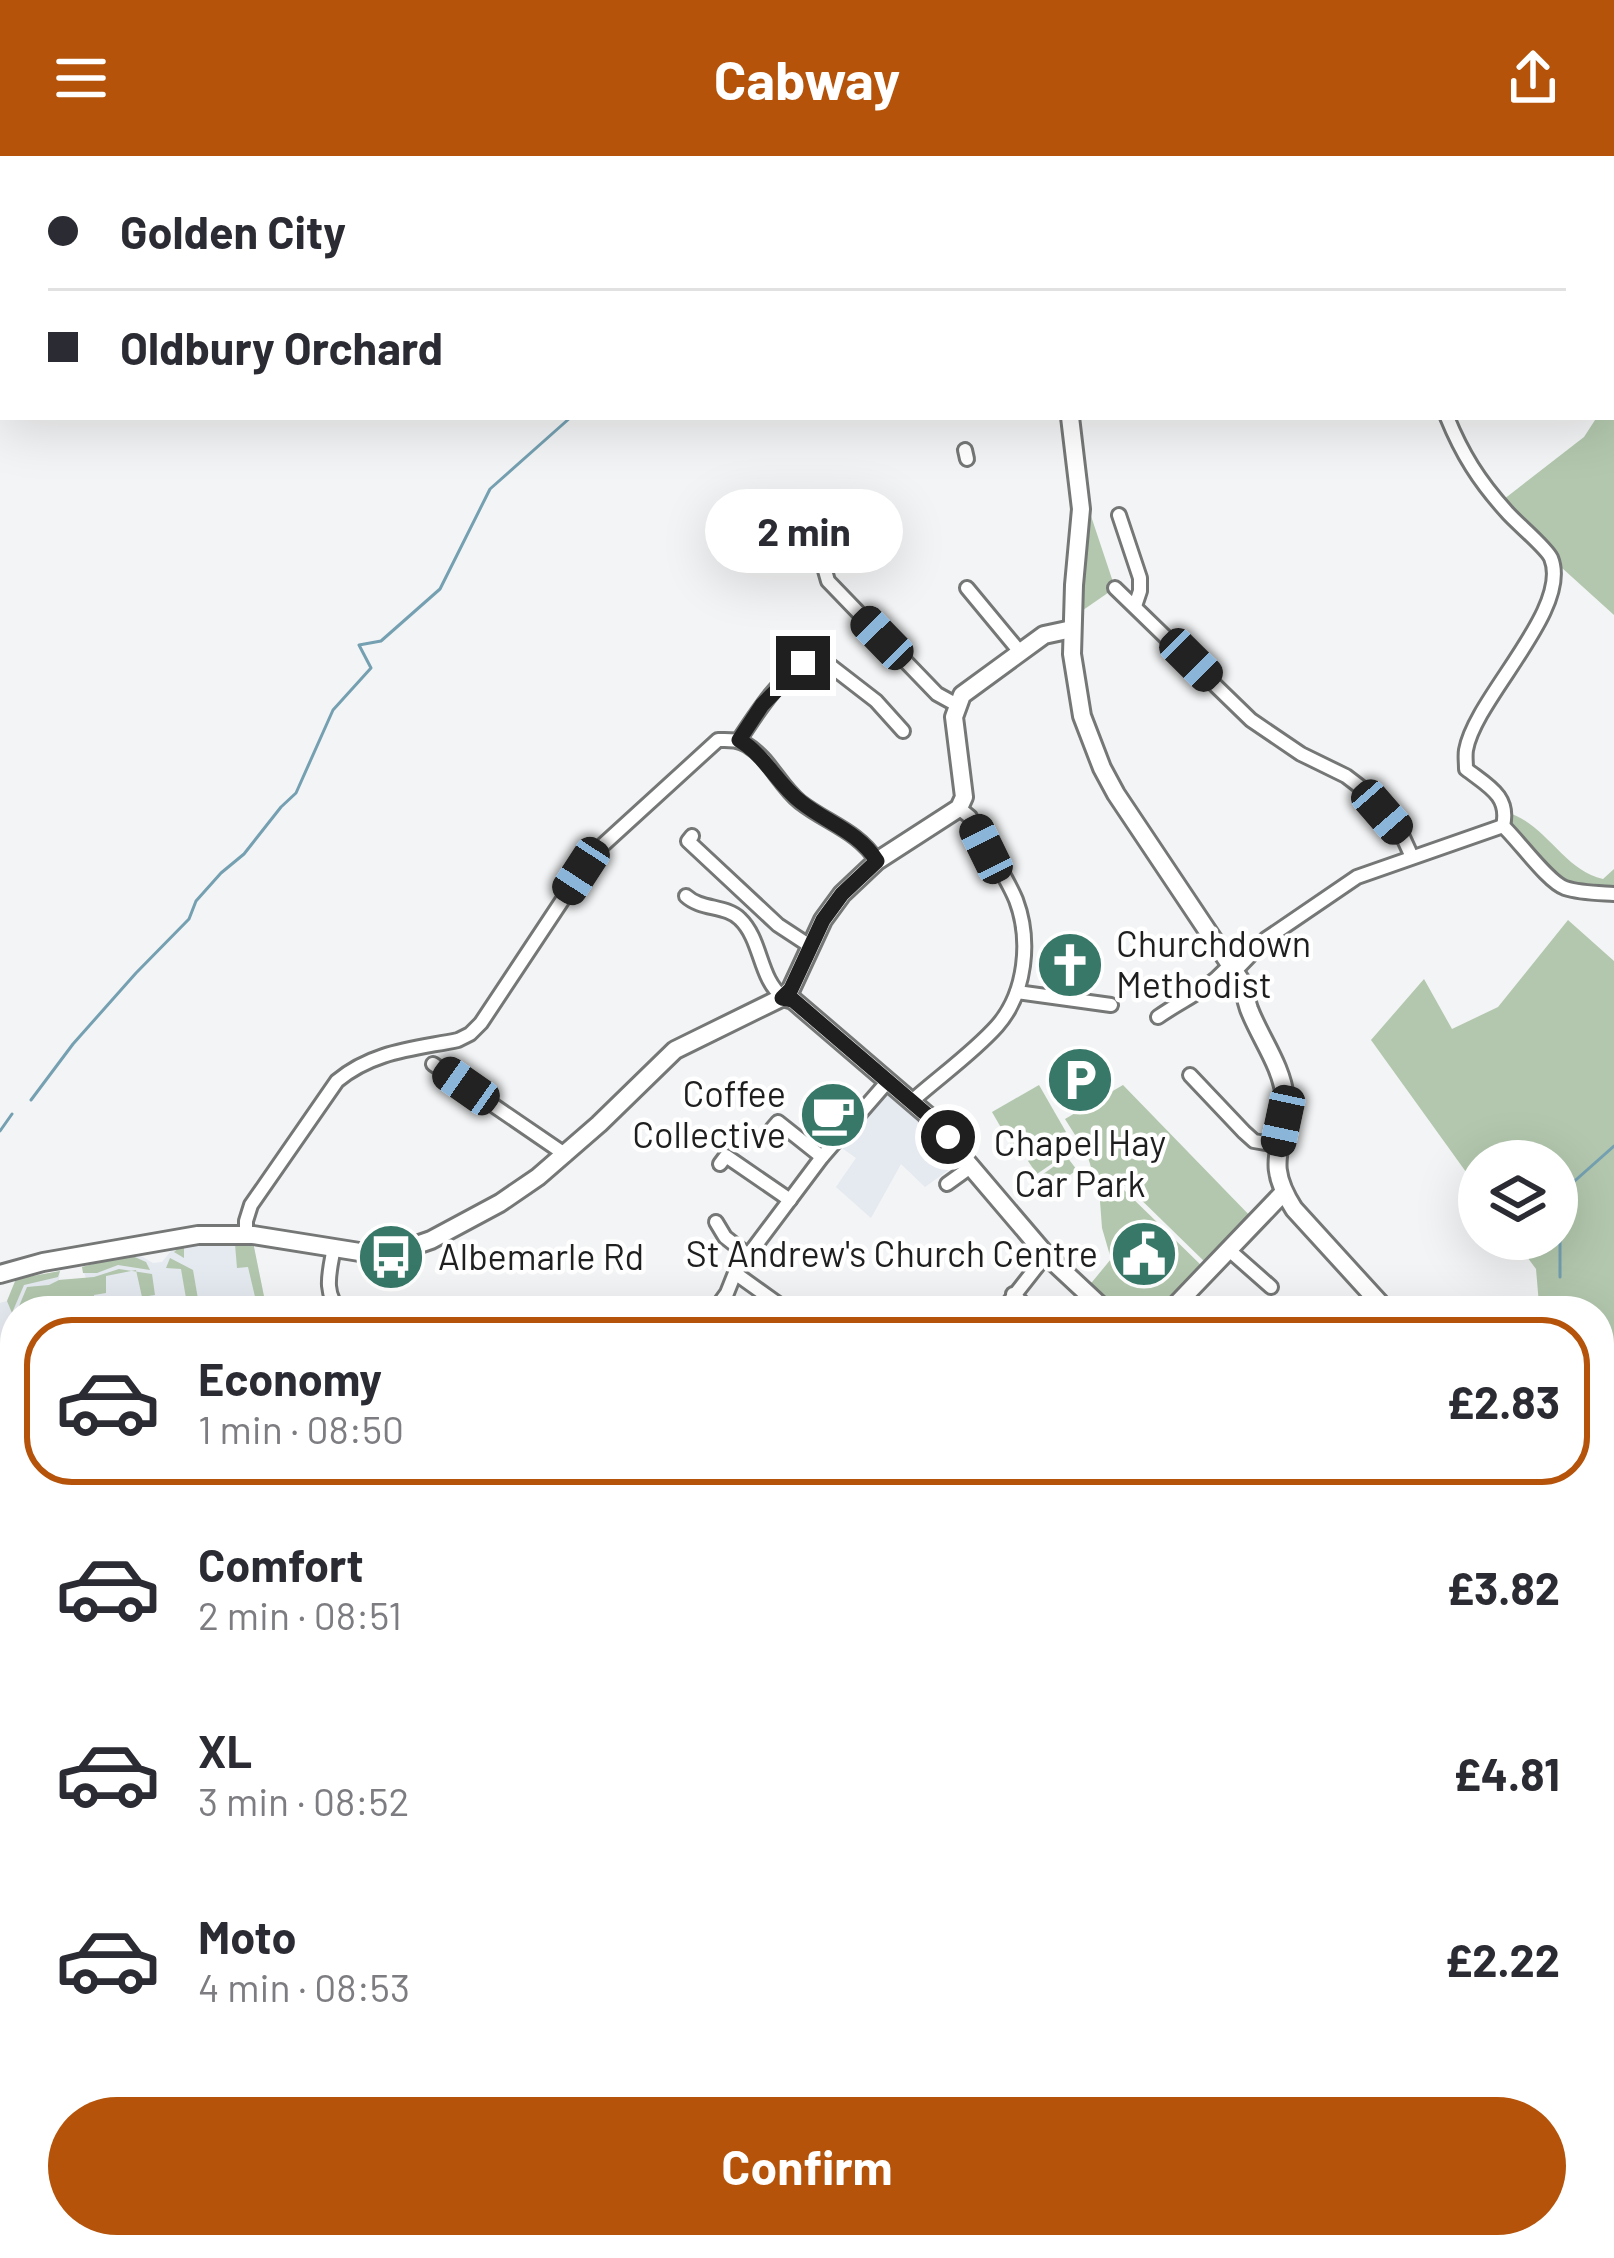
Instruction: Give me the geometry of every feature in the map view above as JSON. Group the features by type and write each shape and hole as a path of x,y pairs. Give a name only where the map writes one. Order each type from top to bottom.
{"street":[{"path":"1070,420 1081,509 1072,629 1082,716 1102,768 1137,826 1236,970 1282,1080 1285,1102 1277,1174 1283,1192 1373,1296"},
{"path":"1449,420 1463,457 1505,511 1551,558 1553,591 1466,748 1466,769 1502,798 1503,826"},
{"path":"1119,515 1141,585 1135,607"},
{"path":"826,574 937,694 957,705"},
{"path":"967,588 1020,652"},
{"path":"1115,588 1251,720 1363,789 1402,835 1412,857"},
{"path":"0,1274 198,1235 246,1234 372,1254 402,1250 500,1203 566,1154 675,1050 782,998 791,989 823,920 842,894 877,861 959,808 964,797 954,717 962,695 1044,635 1072,629"},
{"path":"739,740 762,705 813,651 902,724"},
{"path":"246,1234 251,1205 337,1081 374,1057 470,1034 593,854 718,740 739,740 752,748 800,801 868,847 877,861"},
{"path":"912,1101 997,1025 1017,992 1024,962 1015,898 970,818 959,808"},
{"path":"1158,1017 1184,998 1207,990 1226,970 1236,970 1266,939 1357,877 1503,826"},
{"path":"1503,826 1552,881 1614,895"},
{"path":"692,836 688,841 778,925 810,946"},
{"path":"691,903 742,920 774,991 793,1000 912,1101 1046,1256 1090,1296"},
{"path":"1017,992 1111,1005"},
{"path":"434,1064 566,1154"},
{"path":"1190,1075 1254,1141 1277,1145"},
{"path":"726,1296 735,1273 822,1157 888,1081"},
{"path":"778,1122 822,1157"},
{"path":"726,1157 790,1201"},
{"path":"947,1184 972,1166"},
{"path":"1190,1296 1283,1192"},
{"path":"716,1222 725,1237 749,1256"},
{"path":"330,1296 334,1247"},
{"path":"1229,1250 1269,1280"},
{"path":"1013,1294 1046,1256"},
{"path":"735,1273 767,1296"}],"shaded area":[{"path":"888,1092 958,1163 925,1187 901,1164 871,1218 836,1187 856,1158 839,1146"},
{"path":"253,1242 264,1296 9,1296 15,1281 60,1271 59,1280 86,1278 82,1267 136,1253 153,1263 162,1262 181,1244"}],"green space":[{"path":"1595,420 1614,420 1614,615 1499,503 1584,437"},
{"path":"1089,510 1115,588 1073,617"},
{"path":"1506,812 1532,826 1589,874 1603,879 1614,869 1614,894 1567,888 1503,826"},
{"path":"1568,920 1614,961 1614,1296 1538,1296 1536,1269 1529,1260 1578,1260 1578,1140 1458,1140 1458,1161 1371,1040 1424,979 1452,1029 1498,1007"},
{"path":"1039,1085 1066,1132 1019,1159 992,1112"},
{"path":"1123,1085 1254,1220 1208,1265 1126,1185 1100,1197 1087,1154 1065,1119"},
{"path":"1057,1141 1066,1154 1037,1174 1028,1161"},
{"path":"1067,1157 1077,1170 1048,1190 1039,1177"},
{"path":"1124,1190 1204,1268 1174,1296 1099,1296 1088,1287 1111,1259 1100,1201"},
{"path":"253,1242 264,1296 255,1296 248,1267 237,1268 235,1244 184,1246 184,1258 174,1252 183,1244"},
{"path":"128,1254 146,1262 150,1270 118,1265 83,1273 82,1267"},
{"path":"170,1258 193,1270 197,1296 186,1296 181,1269 166,1268"},
{"path":"119,1269 132,1271 106,1276 106,1293 94,1296 23,1296 27,1287"},
{"path":"60,1271 58,1277 24,1285 19,1296 9,1296 16,1279"},
{"path":"136,1272 152,1274 155,1295 142,1296"}],"waterway":[{"path":"31,1100 73,1044 189,919 196,901 296,793 333,710 371,668 359,645 381,641 440,589 490,489 568,420"},
{"path":"0,1131 12,1114"},
{"path":"1560,1277 1560,1194 1614,1146"}],"place":[{"name":"Churchdown Methodist","path":"1070,965"},
{"name":"Chapel Hay Car Park","path":"1080,1080"},
{"name":"Coffee Collective","path":"833,1115"},
{"name":"St Andrew's Church Centre","path":"1144,1254"},
{"name":"Albemarle Rd","path":"391,1257"}],"route":[{"path":"803,663 762,705 739,740 800,801 868,847 877,861 823,920 791,989 782,998 793,1000 948,1137"}]}
